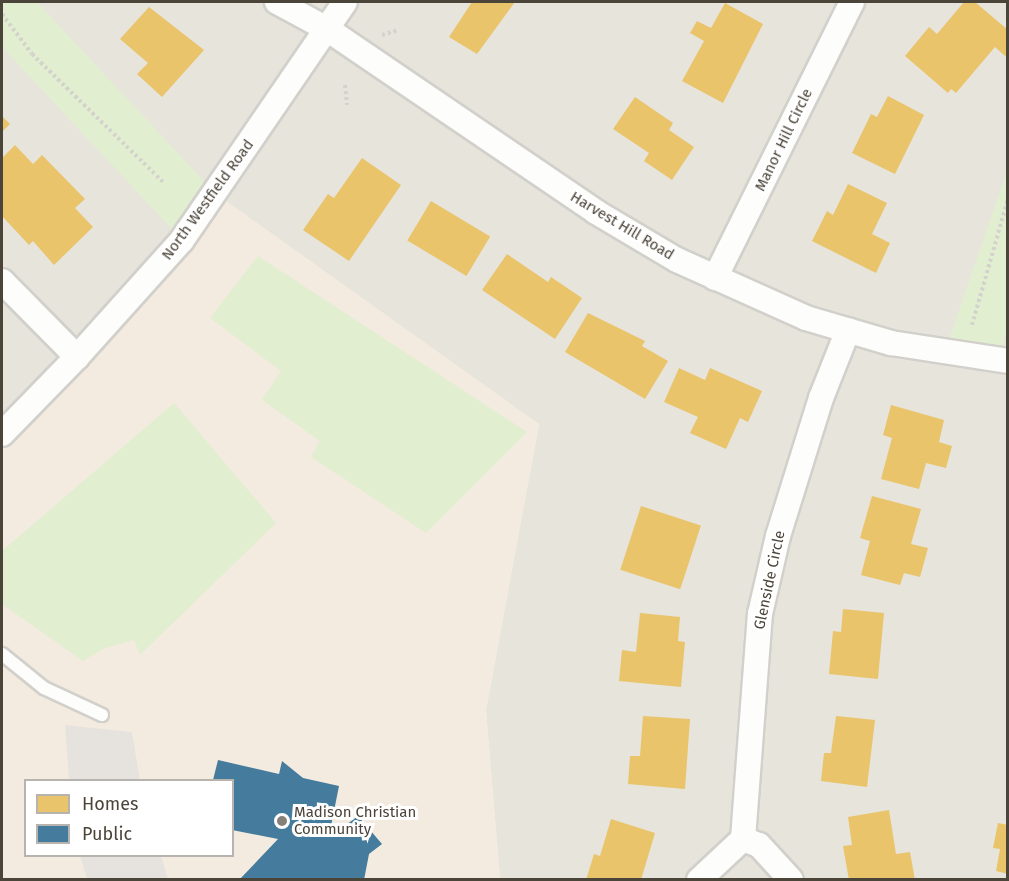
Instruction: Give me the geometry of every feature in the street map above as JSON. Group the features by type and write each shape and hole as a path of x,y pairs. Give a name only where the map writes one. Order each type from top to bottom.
{"street":[{"name":"Harvest Hill Road","path":"277,2 327,30 596,212 715,278 806,318 848,330 891,342 1008,361"},
{"name":"North Westfield Road","path":"2,434 77,357 182,240 345,2"},
{"name":"Manor Hill Circle","path":"715,278 852,2"},
{"path":"2,281 77,357"},
{"name":"Glenside Circle","path":"743,839 760,614 778,536 821,398 848,330"},
{"path":"699,879 743,839 759,845 790,879"}],"lane":[{"path":"2,654 44,688 102,716"}],"path":[{"path":"2,14 32,54 163,182"},
{"path":"378,36 398,30"},
{"path":"345,85 347,105"},
{"path":"972,325 1008,199"}],"shaded area":[{"path":"2,2 1007,2 1007,879 500,879 486,710 539,424 2,434"},
{"path":"215,193 539,424 486,710 500,879 2,880 2,434"},
{"path":"65,725 132,732 140,779 69,779"},
{"path":"80,857 161,857 168,879 87,879"}],"green space":[{"path":"2,2 37,2 215,193 182,240 2,47"},
{"path":"1007,171 1008,317 1001,360 945,351"},
{"path":"258,256 527,432 426,533 311,457 320,441 262,400 281,371 210,318"},
{"path":"174,403 276,523 140,655 134,640 105,648 83,661 2,604 2,551"}],"building: Homes":[{"path":"472,2 515,2 477,54 449,37"},
{"path":"964,2 975,2 1008,30 1008,54 1005,56 995,47 956,93 951,89 948,93 905,56 929,27 937,34"},
{"path":"725,3 763,24 723,103 682,81 704,41 690,33 697,21 711,28"},
{"path":"149,7 204,50 162,97 137,74 148,63 120,39"},
{"path":"888,96 924,115 895,174 852,153 871,114 877,117"},
{"path":"635,97 673,123 669,130 694,147 672,180 644,161 649,153 613,129"},
{"path":"2,116 10,124 2,132"},
{"path":"15,145 33,164 42,155 85,199 75,208 93,227 54,265 33,241 29,245 2,216 2,158"},
{"path":"362,158 401,185 349,261 303,230 328,194 334,198"},
{"path":"848,184 887,203 872,234 890,243 876,273 812,241 827,211 833,215"},
{"path":"431,201 490,237 466,276 407,240"},
{"path":"507,254 548,282 551,277 582,298 555,339 482,290"},
{"path":"588,313 645,341 642,346 668,361 645,399 565,352"},
{"path":"679,368 705,380 710,368 762,391 748,422 740,418 726,449 690,433 698,417 664,402"},
{"path":"891,405 944,420 939,442 952,446 946,468 926,463 919,489 881,479 892,438 883,435"},
{"path":"872,496 921,509 911,544 928,548 920,577 904,573 900,585 861,575 870,541 860,538"},
{"path":"641,506 701,525 680,589 620,570"},
{"path":"843,609 884,613 878,679 829,674 833,631 841,632"},
{"path":"640,613 680,617 678,641 685,642 681,687 619,681 622,650 636,652"},
{"path":"643,716 690,719 685,789 628,784 630,756 640,756"},
{"path":"836,716 875,720 867,787 821,781 824,753 831,753"},
{"path":"889,810 896,854 910,852 915,880 849,880 843,846 852,845 848,817"},
{"path":"611,819 655,833 641,880 586,880 594,854 600,856"},
{"path":"998,823 1008,825 1008,874 996,871 1000,849 993,848"}],"building: Public":[{"name":"Madison Christian Community","path":"218,760 279,774 282,761 303,778 339,786 331,826 342,828 358,816 382,844 369,854 364,880 239,880 278,839 234,830 234,779 213,779"}],"place":[{"name":"Madison Christian Community","path":"282,821"}]}
